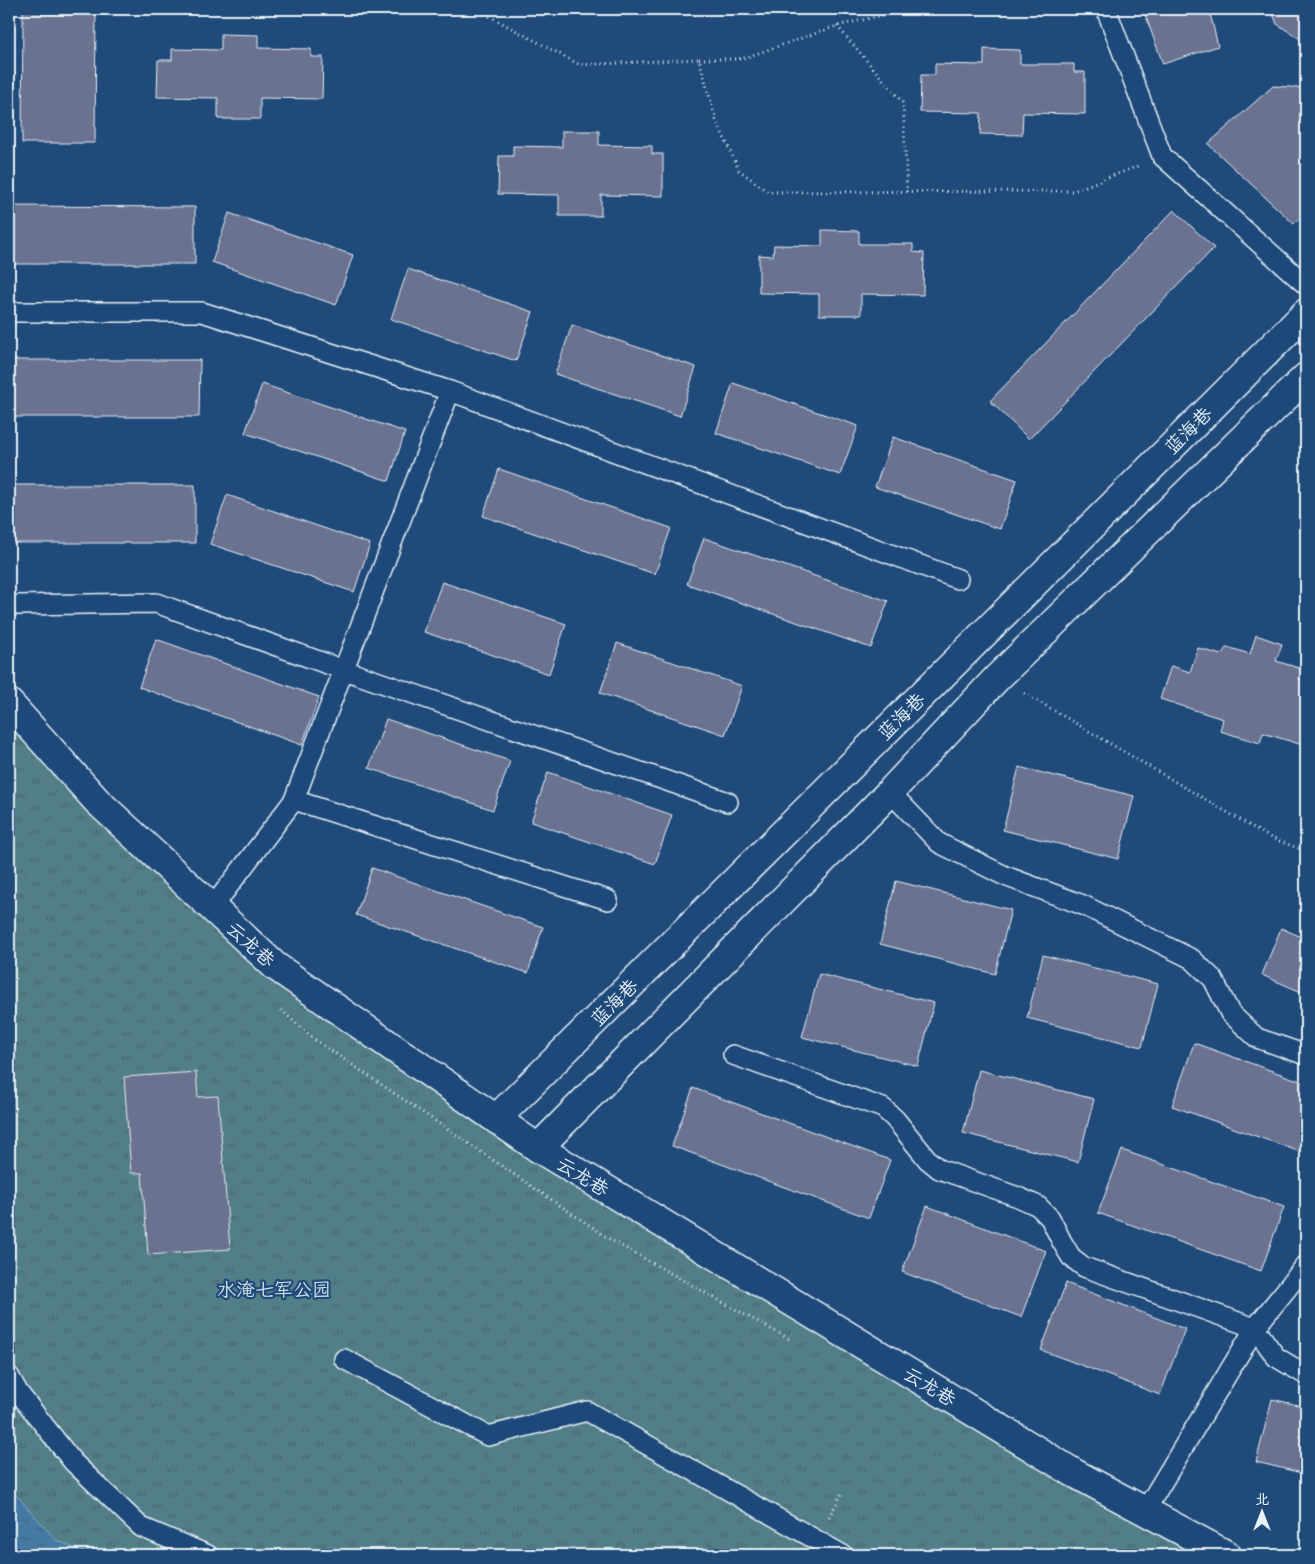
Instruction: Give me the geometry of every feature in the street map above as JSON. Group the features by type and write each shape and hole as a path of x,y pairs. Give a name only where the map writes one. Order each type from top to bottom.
{"street":[{"name":"蓝海巷","path":"496,1119 1306,313"},
{"path":"538,1148 890,792 997,678 1306,377"},
{"name":"云龙巷","path":"9,703 21,725 96,801 274,966 538,1148 1074,1473 1227,1555"}],"lane":[{"path":"1106,9 1162,156 1306,285"},
{"path":"9,312 202,312 450,391 958,579"},
{"path":"212,908 294,800 450,391"},
{"path":"17,604 156,603 344,670 728,802"},
{"path":"890,792 938,843 1005,876 1083,905 1192,959 1213,979 1230,1013 1257,1038 1306,1055"},
{"path":"294,800 608,900"},
{"path":"733,1055 883,1108 895,1119 928,1160 939,1169 1038,1206 1050,1218 1071,1257 1084,1268 1255,1328 1276,1357 1306,1375"},
{"path":"1145,1511 1255,1328 1306,1266"},
{"path":"344,1359 488,1436 587,1411 842,1555"},
{"path":"9,1376 18,1392 73,1462 141,1527 208,1555"}],"path":[{"path":"476,9 580,65 699,59 741,59 837,26 888,14 1018,9"},
{"path":"837,26 903,103 907,192"},
{"path":"699,59 716,120 739,170 768,192 1074,191 1162,156"},
{"path":"997,678 1271,838 1306,851"}],"green space":[{"name":"水淹七军公园","path":"9,703 275,966 538,1148 1225,1555 9,1555"}],"water":[{"path":"9,1487 56,1540 91,1555 9,1555"}],"building":[{"path":"23,9 96,9 95,143 22,143"},
{"path":"1143,9 1187,9 1189,13 1199,9 1209,9 1218,46 1163,64"},
{"path":"1271,9 1306,9 1306,40 1302,40 1277,24"},
{"path":"221,34 258,35 258,48 311,49 311,57 323,57 322,99 260,98 260,119 218,119 218,98 157,97 158,60 172,60 172,49 221,50"},
{"path":"984,49 1020,50 1020,64 1074,64 1074,72 1085,72 1085,114 1023,113 1022,135 980,134 981,113 920,112 921,75 935,75 935,64 984,65"},
{"path":"1273,86 1306,88 1306,212 1294,224 1208,144"},
{"path":"562,131 599,131 599,145 652,146 652,154 663,154 663,196 601,195 601,216 559,216 559,195 498,194 499,156 513,156 513,146 562,147"},
{"path":"9,206 195,207 195,264 9,264"},
{"path":"1174,210 1214,248 1029,439 990,401"},
{"path":"229,213 353,255 336,305 212,262"},
{"path":"822,230 859,231 859,244 913,244 913,252 924,253 923,295 861,294 861,315 819,315 819,294 759,293 759,255 773,256 774,245 822,246"},
{"path":"408,269 533,312 516,361 391,319"},
{"path":"572,325 696,367 680,416 555,374"},
{"path":"9,360 200,360 199,417 9,417"},
{"path":"733,383 858,426 840,475 716,433"},
{"path":"262,384 405,432 389,481 245,433"},
{"path":"893,437 1017,480 1000,529 875,487"},
{"path":"499,469 671,528 655,574 483,516"},
{"path":"9,485 195,485 195,543 9,543"},
{"path":"227,495 370,544 354,592 210,544"},
{"path":"704,538 888,601 871,648 687,584"},
{"path":"442,582 566,624 549,674 424,632"},
{"path":"1256,635 1282,644 1276,661 1302,669 1299,679 1306,682 1306,746 1263,733 1260,743 1220,731 1223,719 1160,699 1171,666 1190,672 1198,648 1221,655 1227,647 1250,654"},
{"path":"156,639 319,697 302,745 139,687"},
{"path":"617,643 742,686 725,735 600,693"},
{"path":"386,719 510,761 493,810 369,768"},
{"path":"1019,767 1134,796 1118,859 1003,830"},
{"path":"548,772 672,815 655,864 531,822"},
{"path":"372,868 543,927 528,973 356,915"},
{"path":"896,881 1011,910 995,974 880,944"},
{"path":"1281,928 1306,939 1306,994 1262,975"},
{"path":"1043,955 1158,984 1142,1047 1027,1018"},
{"path":"819,974 934,1003 918,1066 802,1037"},
{"path":"1194,1043 1306,1083 1306,1154 1172,1106"},
{"path":"979,1070 1094,1099 1078,1162 963,1133"},
{"path":"196,1072 198,1097 218,1096 230,1249 148,1255 142,1173 131,1173 124,1077"},
{"path":"693,1088 890,1160 869,1218 672,1146"},
{"path":"1122,1150 1284,1207 1261,1271 1098,1213"},
{"path":"927,1206 1046,1251 1021,1317 902,1272"},
{"path":"1066,1283 1185,1329 1160,1395 1041,1350"},
{"path":"1272,1399 1306,1407 1306,1474 1256,1462"}]}
